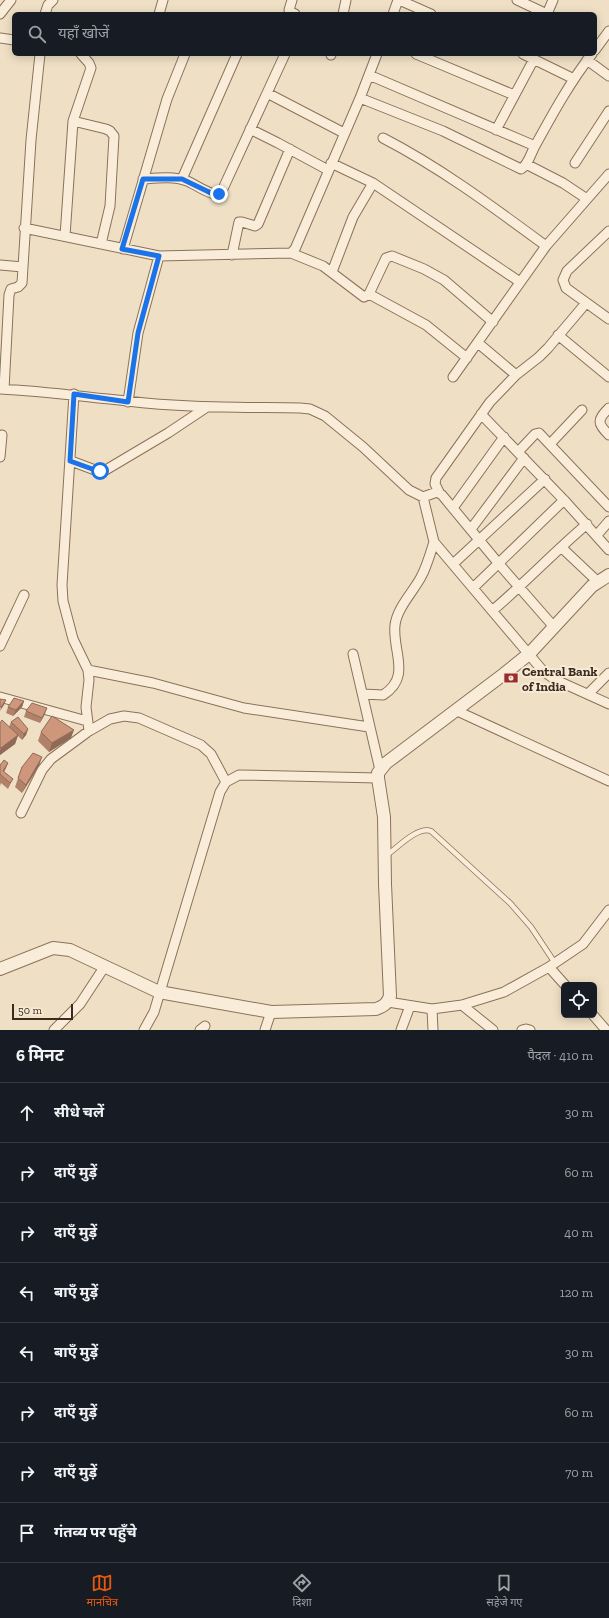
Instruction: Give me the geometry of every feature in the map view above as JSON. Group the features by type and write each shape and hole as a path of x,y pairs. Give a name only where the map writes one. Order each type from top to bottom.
{"street":[{"path":"0,14 11,0"},
{"path":"46,12 53,0"},
{"path":"160,12 163,0"},
{"path":"291,12 289,10 292,0"},
{"path":"343,12 346,0"},
{"path":"394,12 398,0 426,12"},
{"path":"516,0 543,12"},
{"path":"548,12 553,0"},
{"path":"598,39 609,31"},
{"path":"0,38 12,40"},
{"path":"40,56 24,228 22,283 18,287 11,289 8,295 2,389 74,394 128,402 207,407 310,409 325,416 363,447 409,490 423,497 439,492"},
{"path":"65,236 73,121 91,68 83,56"},
{"path":"122,249 167,99 184,56"},
{"path":"182,179 236,56"},
{"path":"143,179 182,179 213,194 221,193 284,56"},
{"path":"291,253 295,249 360,98 376,56"},
{"path":"421,56 514,95"},
{"path":"496,130 514,95 528,56 574,79"},
{"path":"360,98 442,131 519,169 524,168 574,79 589,57 609,76"},
{"path":"369,75 535,146"},
{"path":"267,93 344,133"},
{"path":"575,163 609,111"},
{"path":"73,121 106,129 114,136 110,206 101,244"},
{"path":"250,129 330,167 373,183 520,282"},
{"path":"383,138 459,183 546,246"},
{"path":"232,255 239,222 255,226 258,224 290,149"},
{"path":"526,164 563,183 586,199"},
{"path":"453,377 468,358 546,246 609,174"},
{"path":"332,272 353,217 373,183"},
{"path":"24,228 159,256 291,253 316,263 332,272 364,297 369,294 386,258 392,256 424,269 444,280 493,322"},
{"path":"609,231 567,270 563,280 566,288 606,317 609,306"},
{"path":"128,402 138,333 159,256"},
{"path":"0,265 23,267"},
{"path":"369,294 426,325 468,358"},
{"path":"554,627 519,588 439,492 436,484 436,478 480,414 516,375 539,357 586,303"},
{"path":"558,335 609,377"},
{"path":"478,343 516,375"},
{"path":"74,394 62,585 63,601 73,639 88,670 87,721 89,731"},
{"path":"70,461 95,470 104,470 168,433 207,407"},
{"path":"609,408 601,417 600,426 609,435"},
{"path":"550,444 582,410"},
{"path":"480,414 545,479 609,550"},
{"path":"471,529 537,432 609,507"},
{"path":"0,457 2,435"},
{"path":"453,508 504,437"},
{"path":"452,564 545,479"},
{"path":"423,497 434,542 529,654 550,677 609,704"},
{"path":"473,588 564,500"},
{"path":"597,535 609,521"},
{"path":"492,611 519,588 560,547 587,524"},
{"path":"363,694 383,695 396,683 400,673 395,624 400,611 423,572 434,542"},
{"path":"560,547 597,581"},
{"path":"379,774 386,763 529,654 597,581 609,575"},
{"path":"0,646 24,595"},
{"path":"0,969 53,948 70,950 159,992 271,1012 376,1009 388,1002 390,996 384,858 384,817 379,774 363,694 353,654"},
{"path":"88,670 153,683 244,708 370,727"},
{"path":"588,694 609,672"},
{"path":"0,697 87,721"},
{"path":"455,710 609,781"},
{"path":"21,813 45,764 89,731 117,717 124,716 139,718 201,745 209,750 226,782"},
{"path":"144,1030 154,1012 220,792 226,782 239,775 379,774"},
{"path":"388,1002 432,1009 462,1005 504,992 552,965 583,944 609,910"},
{"path":"552,965 563,982"},
{"path":"54,1030 80,1004 105,966"},
{"path":"462,1005 493,1030"},
{"path":"401,1030 410,1006"},
{"path":"432,1009 432,1030"},
{"path":"265,1030 271,1012"},
{"path":"596,1018 606,1030"},
{"path":"522,1030 526,1028 530,1030"}],"lane":[{"path":"384,858 418,832 427,829 432,831 510,903 531,927 552,965"}],"building":[{"path":"14,698 24,701 16,710 8,707"},
{"path":"0,699 6,700 1,707 0,707"},
{"path":"32,703 47,708 42,718 26,711"},
{"path":"52,716 74,730 52,743 41,732"},
{"path":"18,717 28,729 24,734 11,722"},
{"path":"2,720 18,735 1,748 0,723"},
{"path":"33,753 42,757 26,785 18,778 22,767"},
{"path":"4,760 8,763 3,771 13,779 10,783 0,774 0,765"}],"place":[{"name":"Central Bank of India","path":"511,678"}],"route":[{"path":"100,471 70,461 74,394 128,402 138,333 159,256 122,249 143,179 182,179 213,194 219,194"}]}
